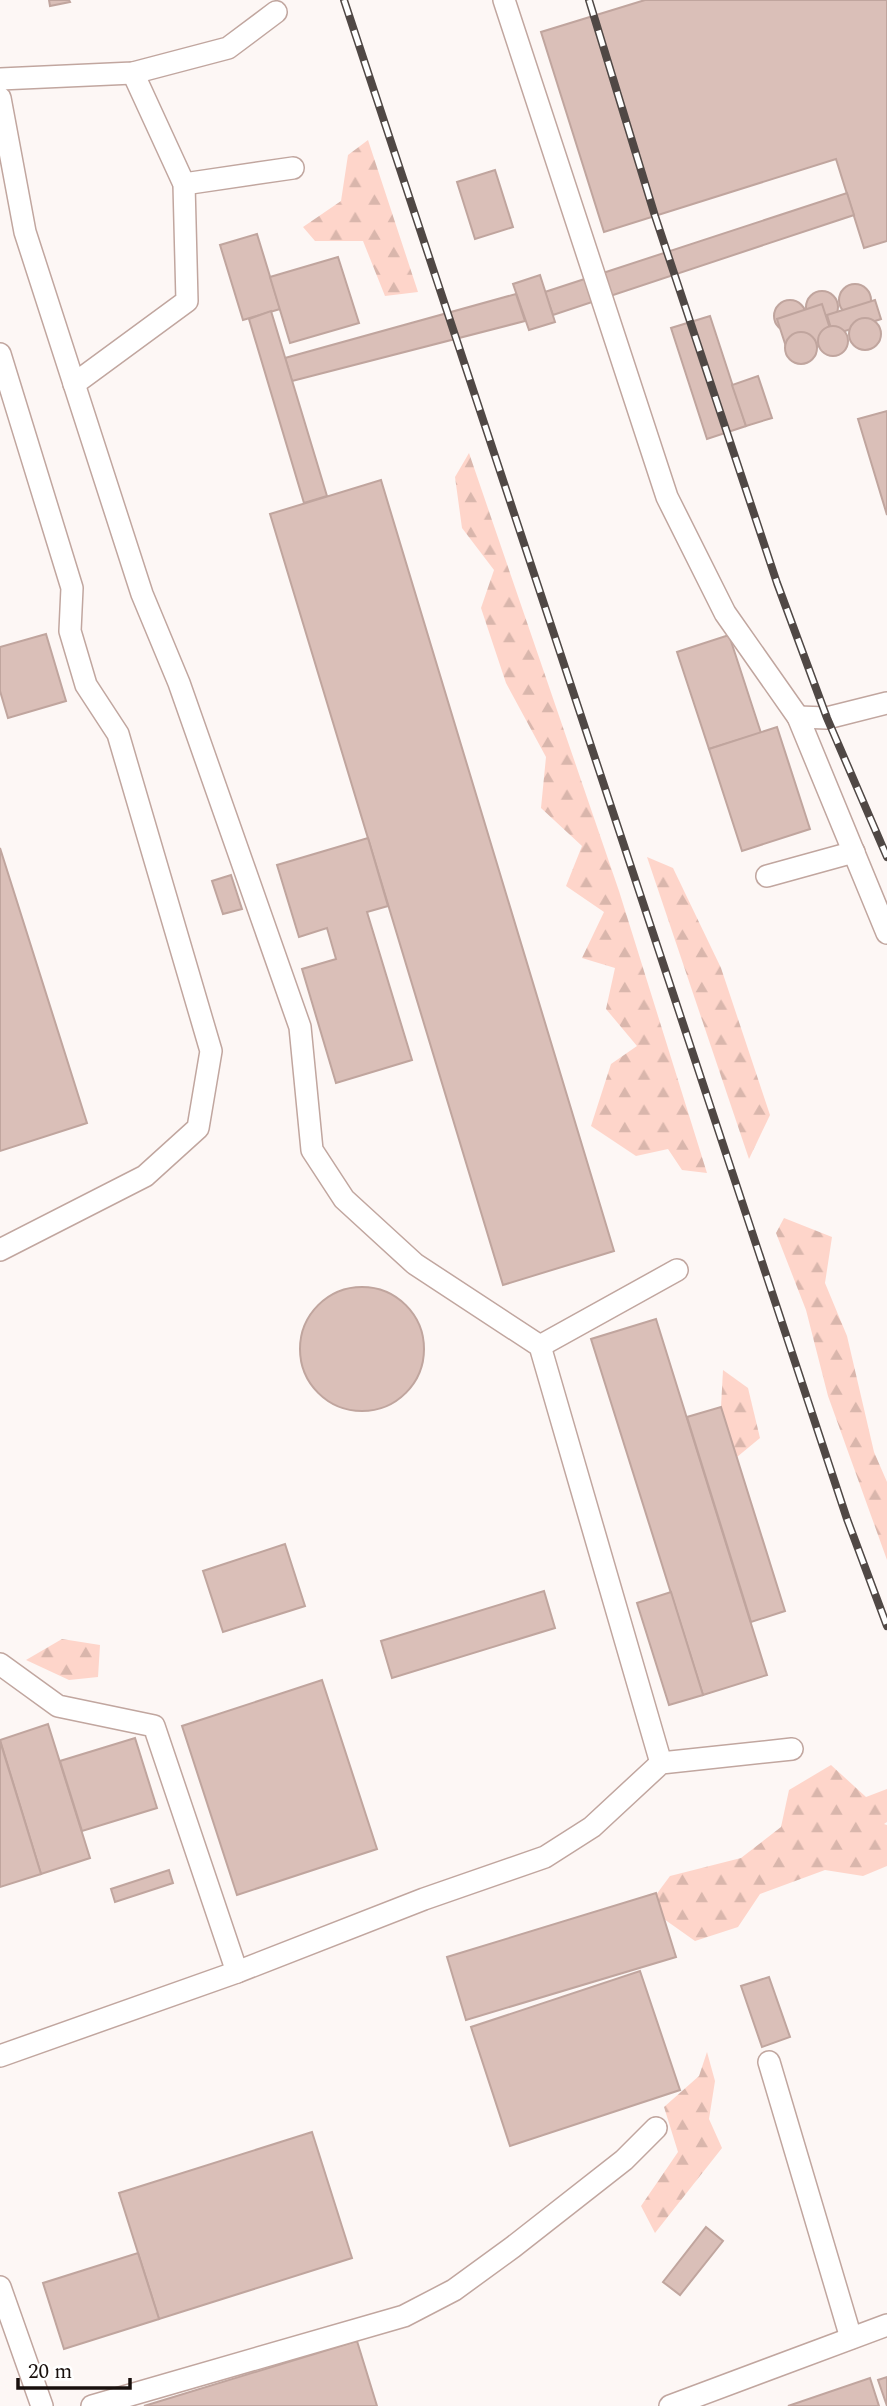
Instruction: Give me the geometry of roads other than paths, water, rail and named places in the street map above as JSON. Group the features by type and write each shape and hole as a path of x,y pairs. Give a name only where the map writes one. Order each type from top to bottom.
{"lane":[{"path":"504,0 667,497 725,613 798,717 887,933"},
{"path":"0,79 133,73 228,48 276,12"},
{"path":"74,384 187,301 184,184 133,73"},
{"path":"0,98 24,232 142,594 198,734 300,1027 312,1150 344,1199 415,1264 540,1346 661,1763"},
{"path":"184,184 293,169"},
{"path":"0,354 72,587 70,631 79,663 86,685 118,734 211,1051 198,1128 145,1176 0,1250"},
{"path":"798,717 827,718 887,703"},
{"path":"767,876 855,852"},
{"path":"540,1346 677,1270"},
{"path":"0,1664 58,1706 154,1726 237,1972"},
{"path":"0,2056 237,1972 424,1899 545,1857 592,1827 661,1763 792,1749"},
{"path":"769,2062 851,2338"},
{"path":"92,2406 404,2316 454,2290 513,2247 624,2160 656,2128"},
{"path":"0,2287 42,2406"},
{"path":"670,2406 887,2325"}],"railway":[{"path":"344,0 847,1519 887,1626"},
{"path":"589,0 655,216 777,583 827,718 887,857"}]}
